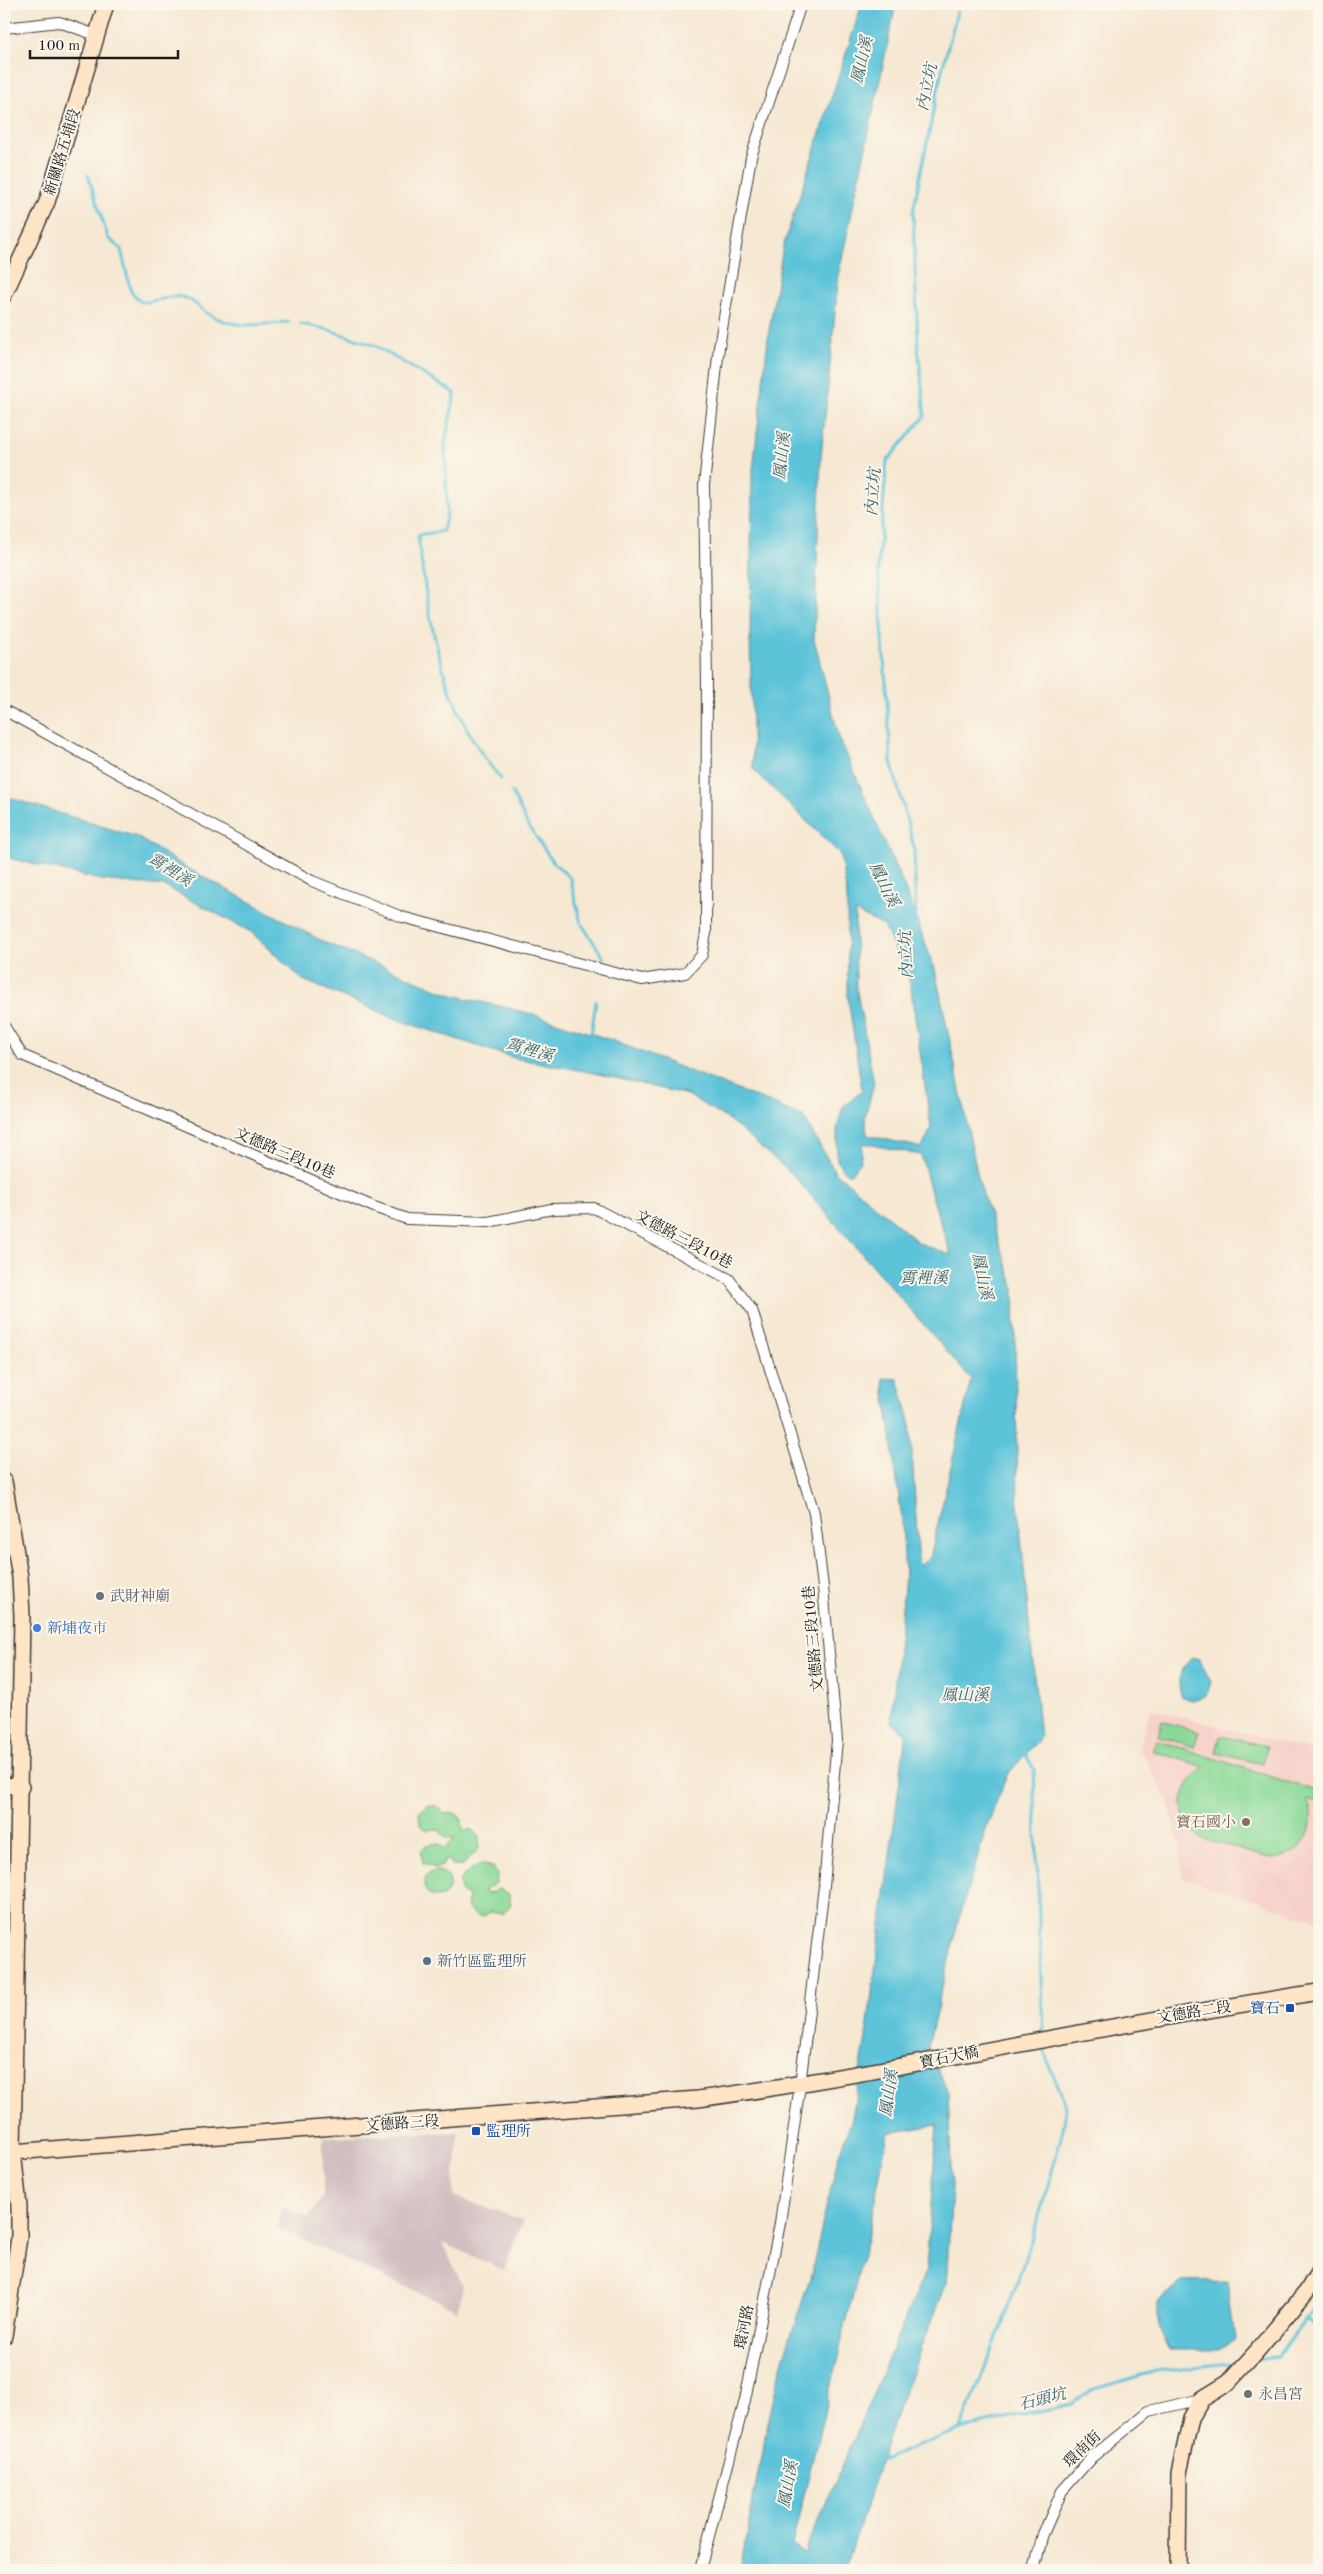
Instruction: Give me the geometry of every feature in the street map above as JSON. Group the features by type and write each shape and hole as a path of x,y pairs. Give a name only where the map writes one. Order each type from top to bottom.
{"main road":[{"name":"新關路五埔段","path":"4,295 47,202 106,4"},
{"path":"4,1481 20,1577 22,1616 21,1787 8,2152 19,2206 19,2238 4,2328"},
{"path":"4,1785 21,1787"},
{"name":"文德路二段","path":"1098,2029 1319,1992"},
{"name":"寶石大橋","path":"800,2085 1098,2029"},
{"name":"文德路三段","path":"8,2152 698,2099 800,2085"},
{"path":"1178,2570 1179,2472 1191,2418 1202,2399 1228,2383 1257,2351 1308,2291 1319,2271"}],"street":[{"path":"4,710 312,881 402,917 642,980 685,973 702,954 706,932 704,485 719,347 751,157 801,4"},
{"path":"4,28 59,22 96,35"},
{"name":"文德路三段10巷","path":"4,1026 22,1055 374,1207 407,1219 488,1222 552,1209 594,1208 729,1279 752,1310 814,1512 837,1740 826,1861 800,2085"},
{"name":"環河路","path":"700,2570 745,2400 780,2223 800,2085"},
{"name":"環南街","path":"1034,2570 1043,2534 1062,2491 1092,2457 1149,2411 1202,2399"}],"shaded area":[{"name":"寶石國小","path":"1150,1709 1319,1752 1319,1921 1182,1877 1179,1842 1168,1801 1139,1748"},
{"path":"459,2132 453,2196 523,2220 504,2270 442,2243 464,2288 457,2310 276,2228 284,2206 308,2218 323,2198 323,2137"}],"green space":[{"path":"1162,1721 1199,1732 1194,1747 1158,1736"},
{"path":"1220,1736 1267,1746 1263,1764 1216,1753"},
{"path":"1157,1740 1319,1792 1316,1803 1307,1800 1311,1811 1311,1823 1306,1838 1289,1855 1273,1858 1215,1843 1199,1836 1191,1829 1186,1820 1182,1803 1183,1795 1191,1779 1205,1767 1153,1751"},
{"path":"428,1805 436,1806 444,1814 455,1813 462,1819 463,1830 472,1830 479,1836 479,1849 462,1866 454,1866 446,1859 442,1865 434,1868 423,1863 421,1851 426,1845 438,1843 445,1849 455,1838 446,1838 438,1829 427,1830 420,1825 419,1813"},
{"path":"481,1864 493,1867 497,1874 496,1883 483,1891 488,1894 499,1889 509,1895 511,1904 503,1914 490,1912 484,1916 476,1916 467,1907 469,1897 461,1892 460,1880 466,1873"},
{"path":"437,1871 446,1875 450,1884 446,1893 437,1897 428,1893 424,1884 428,1875"}],"water":[{"name":"鳳山溪","path":"862,4 896,4 839,273 821,457 814,639 839,737 905,889 935,969 979,1182 1014,1288 1018,1505 1040,1738 1007,1775 987,1826 960,1914 928,2046 948,2093 952,2188 946,2285 896,2414 844,2570 740,2570 763,2446 780,2369 810,2278 838,2157 852,2118 867,2031 906,1733 891,1723 905,1576 902,1520 883,1378 898,1379 910,1420 919,1566 930,1558 971,1379 793,1175 729,1120 688,1095 594,1073 514,1058 404,1022 303,980 251,932 164,886 101,880 4,857 4,796 137,837 187,868 324,942 449,994 532,1014 614,1041 803,1116 835,1172 919,1243 951,1255 921,1155 863,1143 860,1162 850,1175 842,1169 837,1160 837,1129 843,1107 862,1091 848,998 847,895 840,854 753,769 750,637 752,477 769,330 783,247","holes":["855,912 884,926 910,982 931,1128 922,1148 867,1135 865,1117 874,1084 856,987","937,2125 926,2270 805,2553 792,2544 870,2225 888,2133"]},
{"path":"1192,1657 1199,1659 1211,1682 1207,1695 1193,1700 1182,1697 1179,1685 1182,1671"},
{"path":"1227,2281 1235,2339 1219,2350 1170,2350 1158,2326 1158,2301 1182,2282"}],"waterway":[{"name":"內立坑","path":"916,923 914,847 891,761 878,566 887,461 925,416 918,347 913,211 941,74 959,4"},
{"path":"88,175 108,238 121,249 131,292 141,302 179,297 191,301 207,313 227,322 247,325 289,322"},
{"path":"301,324 326,329 374,345 455,393 445,443 447,513 443,531 418,535 433,632 452,695 465,725 481,753 501,779"},
{"path":"512,792 526,822 552,861 570,878 581,923 604,958"},
{"path":"591,1035 596,1001"},
{"path":"1024,1751 1034,1770 1043,2035"},
{"path":"961,2429 1021,2271 1042,2207 1063,2132 1064,2100 1047,2061 1044,2043"},
{"name":"石頭坑","path":"1256,2360 1278,2357 1319,2301"},
{"path":"1307,2318 1319,2327"},
{"name":"石頭坑","path":"877,2462 961,2429 1072,2404 1094,2389 1156,2371 1239,2362"}],"place":[{"name":"武財神廟","path":"100,1596"},
{"name":"新埔夜市","path":"37,1628"},
{"name":"寶石國小","path":"1246,1822"},
{"name":"新竹區監理所","path":"427,1961"},
{"name":"寶石","path":"1290,2008"},
{"name":"監理所","path":"476,2131"},
{"name":"永昌宮","path":"1248,2394"}],"water label":[{"name":"霄裡溪","path":"171,869"},
{"name":"霄裡溪","path":"530,1049"},
{"name":"霄裡溪","path":"924,1277"}]}
